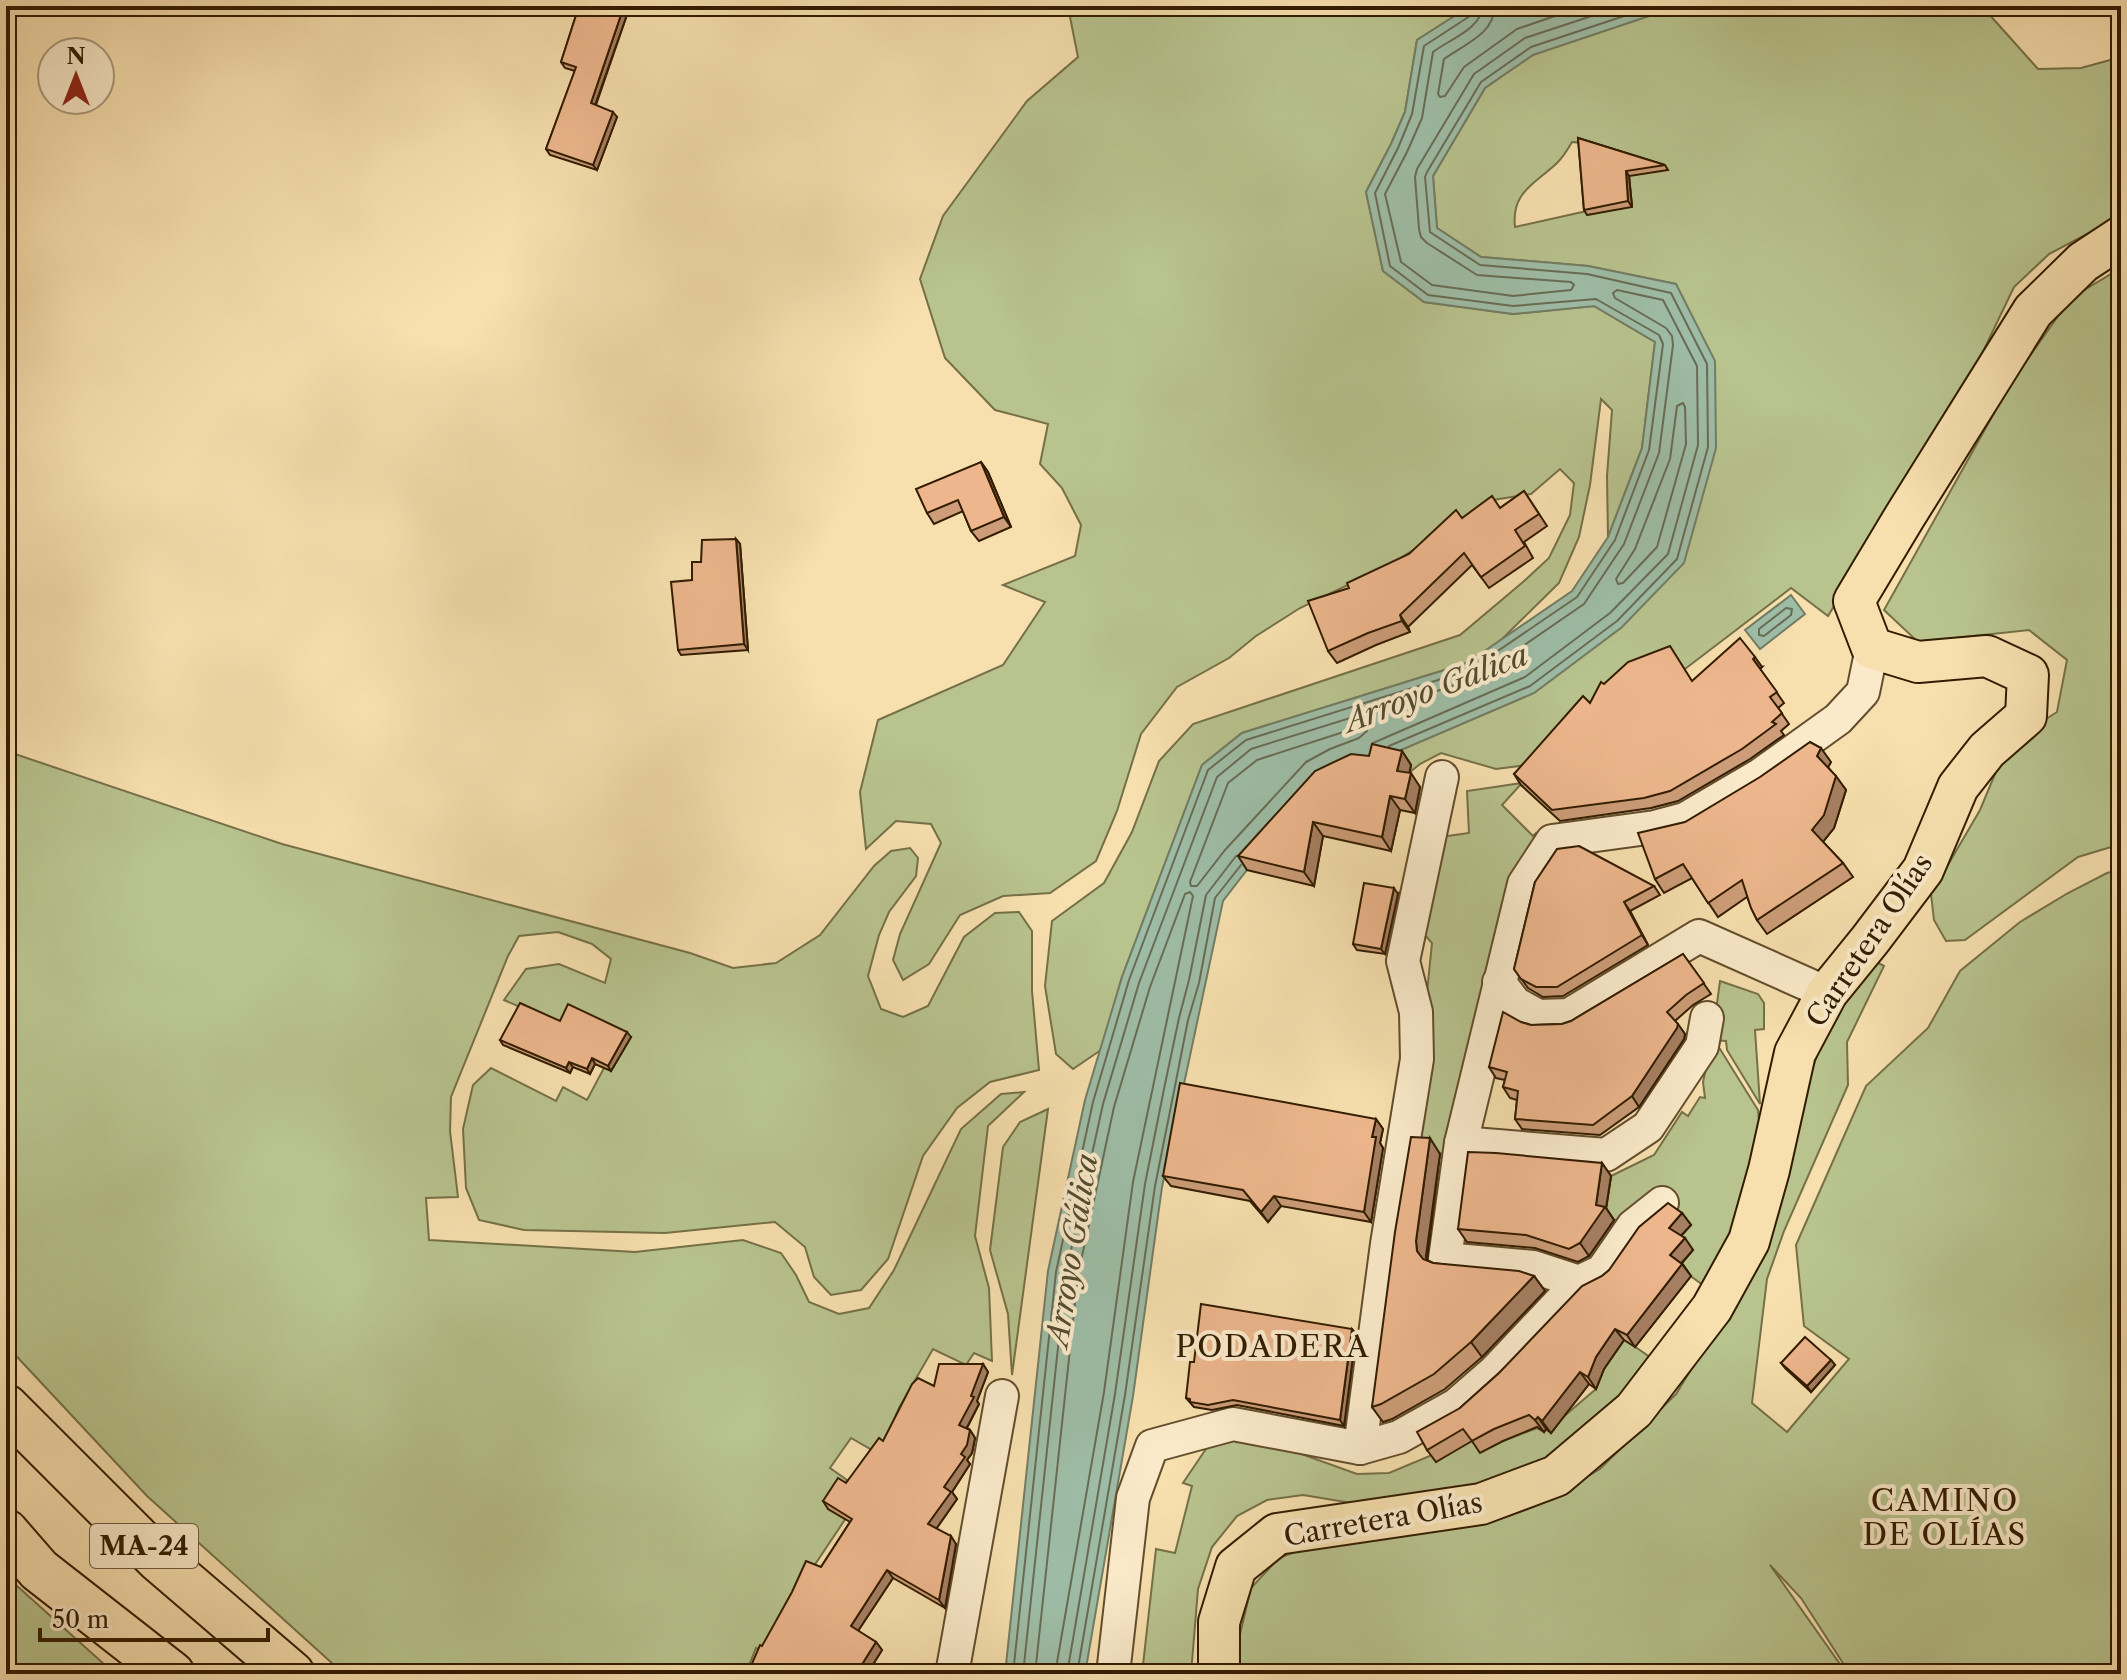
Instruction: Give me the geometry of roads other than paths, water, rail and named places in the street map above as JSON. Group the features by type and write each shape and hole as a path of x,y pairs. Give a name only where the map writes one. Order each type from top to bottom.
{"highway":[{"name":"MA-24","path":"6,1407 158,1559 292,1674"},
{"name":"MA-24","path":"6,1532 39,1570 172,1674"}],"main road":[{"path":"1872,648 1854,601 1905,516 2033,311 2083,262 2121,237"},
{"name":"Carretera Olías","path":"1219,1674 1219,1622 1236,1567 1277,1534 1481,1504 1556,1476 1634,1410 1712,1308 1749,1241 1769,1170 1795,1053 1827,993 1923,870 1958,787 1987,750 2026,716 2028,675 1987,656 1918,662 1872,648"}],"street":[{"path":"1579,1282 1533,1267 1445,1259 1461,1143 1524,884 1552,841 1655,827 1685,819 1760,775 1838,719 1863,692 1872,648"},
{"path":"1360,1448 1387,1244 1417,1059 1416,1012 1403,961 1442,777"},
{"path":"1499,982 1515,1003 1538,1016 1569,1015 1699,936 1827,993"},
{"path":"1461,1143 1606,1155 1648,1127 1702,1046 1707,1018"},
{"path":"1113,1674 1133,1498 1152,1446 1233,1424 1360,1448 1399,1437 1456,1405 1495,1371 1579,1282 1602,1271 1633,1226 1662,1203"},
{"path":"952,1674 1002,1396"}],"water":[{"name":"Arroyo Gálica","path":"1470,6 1679,6 1533,55 1485,88 1433,176 1437,228 1481,257 1588,266 1676,284 1715,361 1716,448 1684,563 1622,627 1534,693 1382,758 1247,870 1223,901 1162,1187 1133,1396 1085,1674 1005,1674 1048,1271 1085,1100 1122,977 1202,765 1242,733 1467,663 1572,591 1608,537 1642,448 1655,342 1594,306 1513,314 1424,302 1383,271 1366,192 1405,112 1417,40"},
{"path":"1791,595 1805,614 1760,649 1745,630"}],"district":[{"name":"PODADERA","path":"1273,1346"},
{"name":"CAMINO DE OLÍAS","path":"1945,1517"}]}
